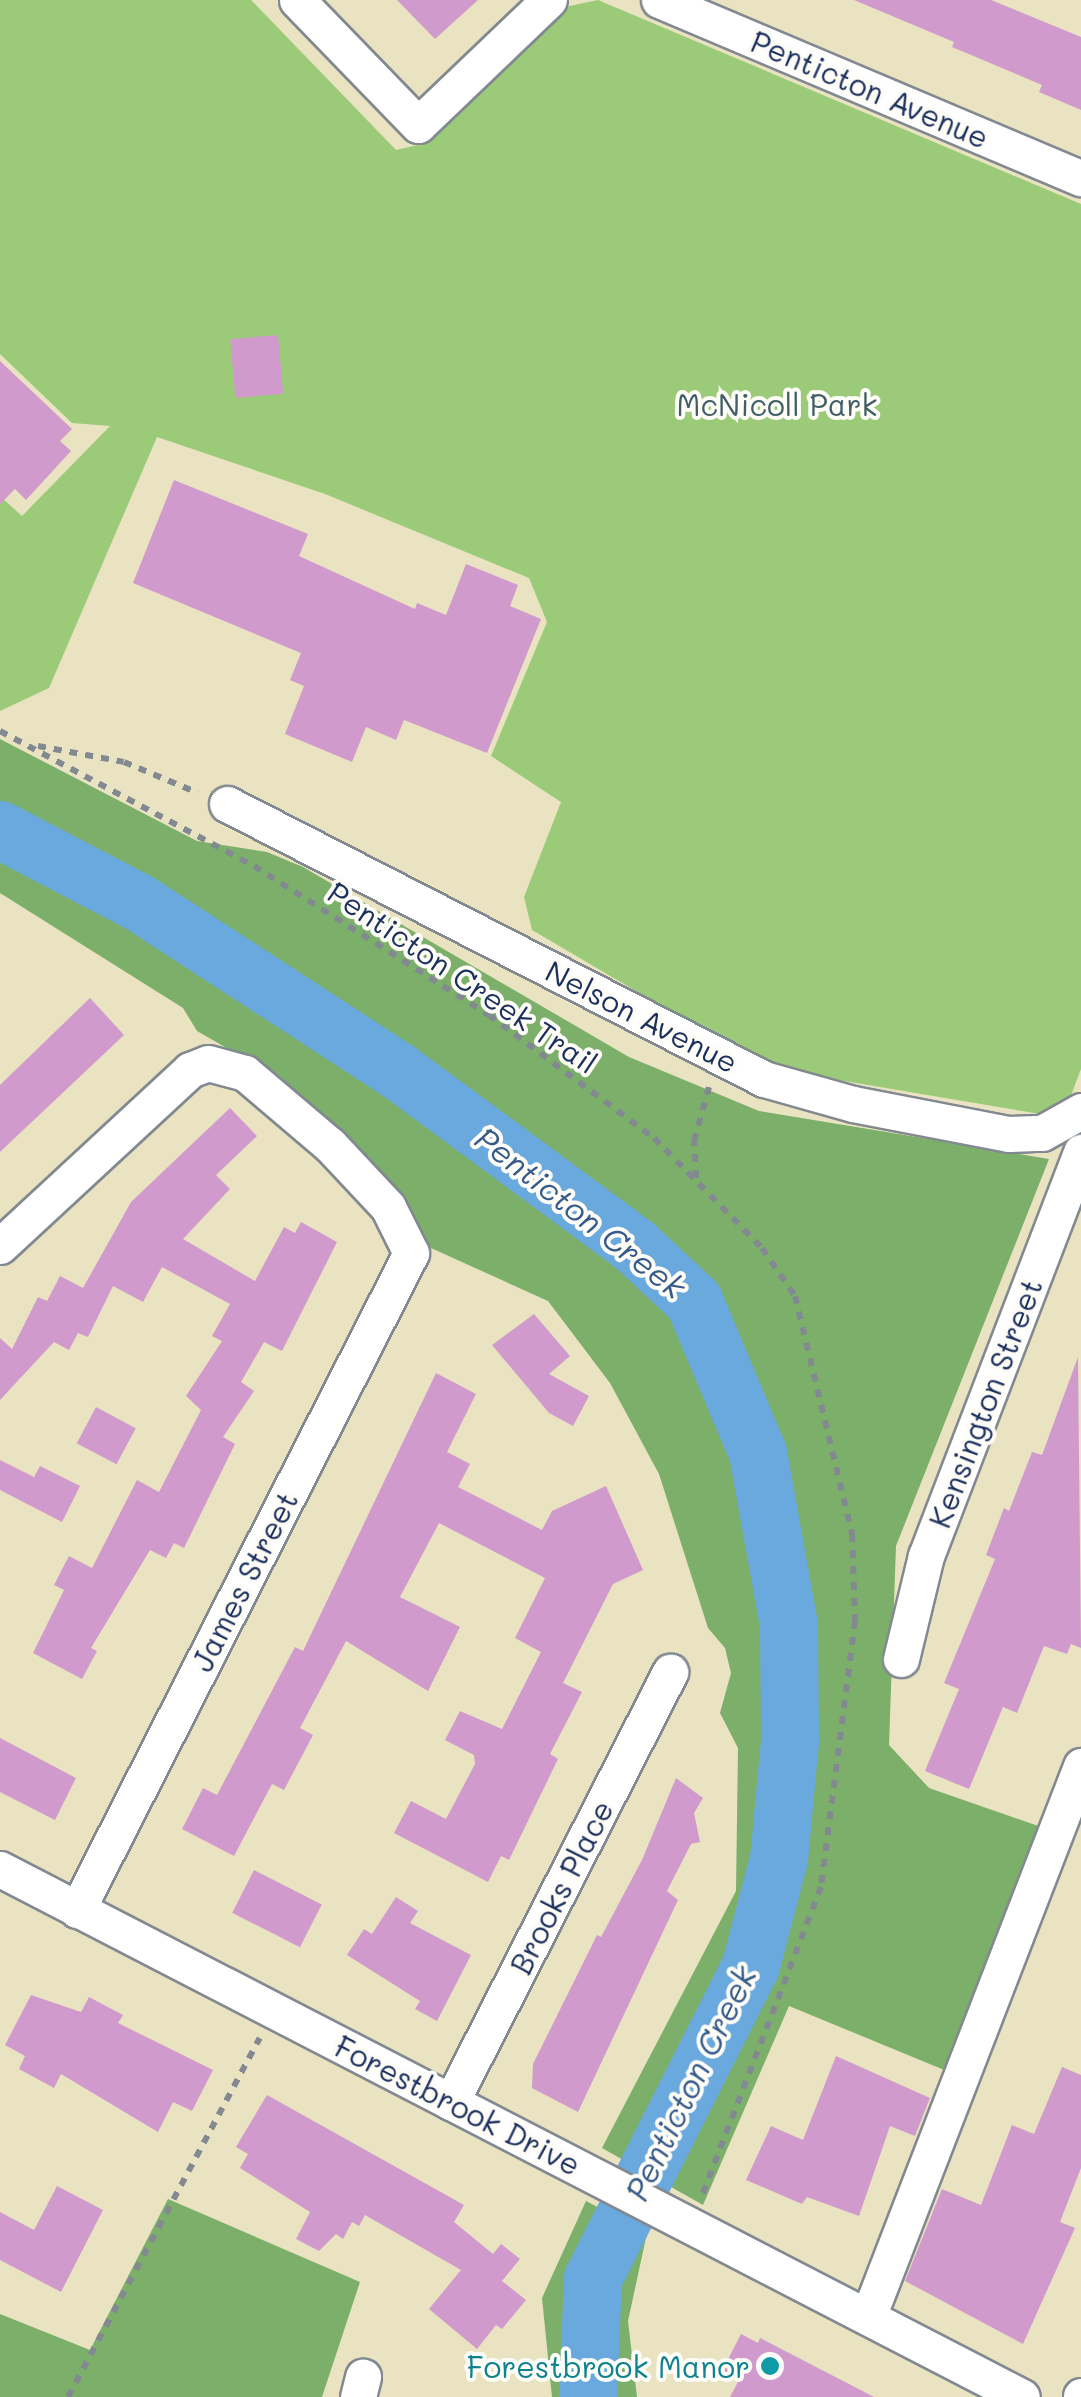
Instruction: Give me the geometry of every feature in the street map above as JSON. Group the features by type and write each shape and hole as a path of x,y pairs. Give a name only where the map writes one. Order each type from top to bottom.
{"street":[{"path":"297,0 418,125 548,0"},
{"name":"Penticton Avenue","path":"659,0 1081,178"},
{"name":"Nelson Avenue","path":"227,804 764,1079 853,1104 1008,1134 1042,1133 1081,1112"},
{"name":"James Street","path":"0,1246 190,1070 208,1063 245,1072 285,1103 388,1207 411,1253 78,1910"},
{"name":"Kensington Street","path":"901,1659 926,1556 1081,1152"},
{"name":"Brooks Place","path":"451,2102 670,1672"},
{"path":"868,2317 1081,1766"},
{"name":"Forestbrook Drive","path":"0,1869 1022,2397"}],"path":[{"name":"Penticton Creek Trail","path":"0,732 254,866 490,1014 654,1138 762,1248 795,1296 852,1534 855,1620 820,1887 731,2132 690,2224"},
{"path":"29,744 124,762 227,804"},
{"path":"696,1179 694,1141 721,1057"},
{"path":"68,2397 275,2010"}],"green space":[{"name":"McNicoll Park","path":"0,0 251,0 396,150 418,145 560,8 598,0 1081,204 1081,1069 1067,1106 1040,1114 767,1068 532,930 524,897 561,802 491,756 547,622 529,578 325,494 157,437 49,688 0,711 0,496 22,516 110,426 72,423 0,354"},
{"path":"0,739 197,841 267,852 303,867 629,1057 759,1111 1049,1159 896,1546 889,1745 929,1788 1047,1829 954,2074 789,2006 703,2205 602,2148 736,1891 738,1748 720,1713 731,1673 725,1648 708,1628 659,1474 610,1383 548,1301 431,1248 404,1201 258,1066 197,1031 183,1008 0,893"},
{"path":"168,2199 360,2282 322,2397 0,2397 0,2314 90,2350"},
{"path":"586,2201 647,2233 628,2321 637,2397 552,2397 542,2298"}],"building":[{"path":"397,0 478,0 435,39"},
{"path":"854,0 991,0 1081,37 1081,110 1039,92 1042,85 952,47 954,42"},
{"path":"278,335 283,394 235,398 230,339"},
{"path":"0,361 72,429 60,441 71,451 26,500 15,489 0,504"},
{"path":"174,480 308,534 299,556 415,609 417,603 446,615 466,564 518,585 510,606 541,619 487,753 404,720 396,740 366,727 352,762 285,734 304,686 290,680 301,653 133,583"},
{"path":"90,998 124,1035 0,1152 0,1085"},
{"path":"230,1108 257,1136 216,1175 230,1189 183,1239 255,1281 284,1227 295,1233 301,1222 337,1242 282,1351 264,1342 241,1382 254,1391 223,1437 235,1444 184,1548 174,1543 166,1558 150,1550 91,1648 97,1651 82,1679 33,1653 64,1590 54,1585 69,1556 92,1568 137,1480 159,1492 201,1410 186,1396 222,1341 212,1336 230,1304 162,1267 143,1302 113,1286 88,1337 78,1333 69,1350 54,1342 0,1400 0,1338 12,1349 38,1297 47,1301 60,1276 83,1288 131,1202"},
{"path":"534,1314 570,1356 549,1374 589,1396 573,1426 549,1413 492,1345"},
{"path":"1078,1357 1081,1648 1071,1644 1067,1654 1044,1646 1017,1713 1003,1707 969,1789 925,1771 959,1689 944,1683 995,1559 986,1555 1004,1508 1009,1511 1032,1452 1042,1455"},
{"path":"436,1373 476,1394 447,1452 470,1464 458,1487 542,1530 552,1511 606,1486 643,1570 613,1584 563,1683 582,1692 550,1754 558,1759 509,1860 501,1856 488,1882 394,1833 411,1801 446,1819 475,1764 474,1755 445,1740 460,1711 502,1729 541,1652 515,1638 545,1578 439,1523 400,1597 460,1627 428,1691 346,1641 300,1728 313,1735 284,1790 272,1784 234,1856 182,1829 203,1788 217,1795 295,1647 303,1651"},
{"path":"96,1407 136,1428 116,1464 77,1443"},
{"path":"0,1460 34,1477 40,1466 80,1486 62,1522 0,1490"},
{"path":"0,1738 76,1778 55,1820 0,1792"},
{"path":"676,1778 703,1798 694,1813 700,1842 691,1844 667,1891 678,1900 578,2112 532,2088 533,2064 597,1935 601,1937 642,1860"},
{"path":"254,1870 322,1905 300,1947 232,1913"},
{"path":"396,1897 418,1911 410,1923 471,1955 437,2021 415,2009 420,2001 347,1955 364,1929 372,1934"},
{"path":"31,1995 81,2012 89,1997 123,2015 118,2023 213,2070 192,2111 173,2102 158,2132 61,2074 54,2088 19,2069 25,2056 5,2045"},
{"path":"836,2056 930,2098 915,2136 890,2126 859,2216 807,2197 802,2204 746,2180 771,2126 803,2140"},
{"path":"1062,2067 1081,2075 1081,2168 1060,2222 1075,2228 1023,2344 905,2281 942,2189 981,2205 1012,2125 1034,2134"},
{"path":"267,2095 464,2205 454,2222 493,2254 501,2244 520,2259 502,2281 526,2300 502,2329 496,2325 477,2349 429,2309 461,2270 365,2215 359,2226 352,2222 343,2239 336,2234 319,2251 296,2239 310,2212 240,2168 248,2154 236,2147"},
{"path":"57,2186 103,2210 61,2292 0,2260 0,2212 34,2230"},
{"name":"Forestbrook Manor","path":"741,2334 758,2343 760,2338 874,2397 730,2397 739,2380 722,2371"}],"waterway":[{"name":"Penticton Creek","path":"0,830 138,902 398,1071 635,1246 694,1301 758,1453 789,1625 790,1741 779,1859 751,1966 593,2279 588,2397"}],"place":[{"name":"Forestbrook Manor","path":"770,2366"}]}
